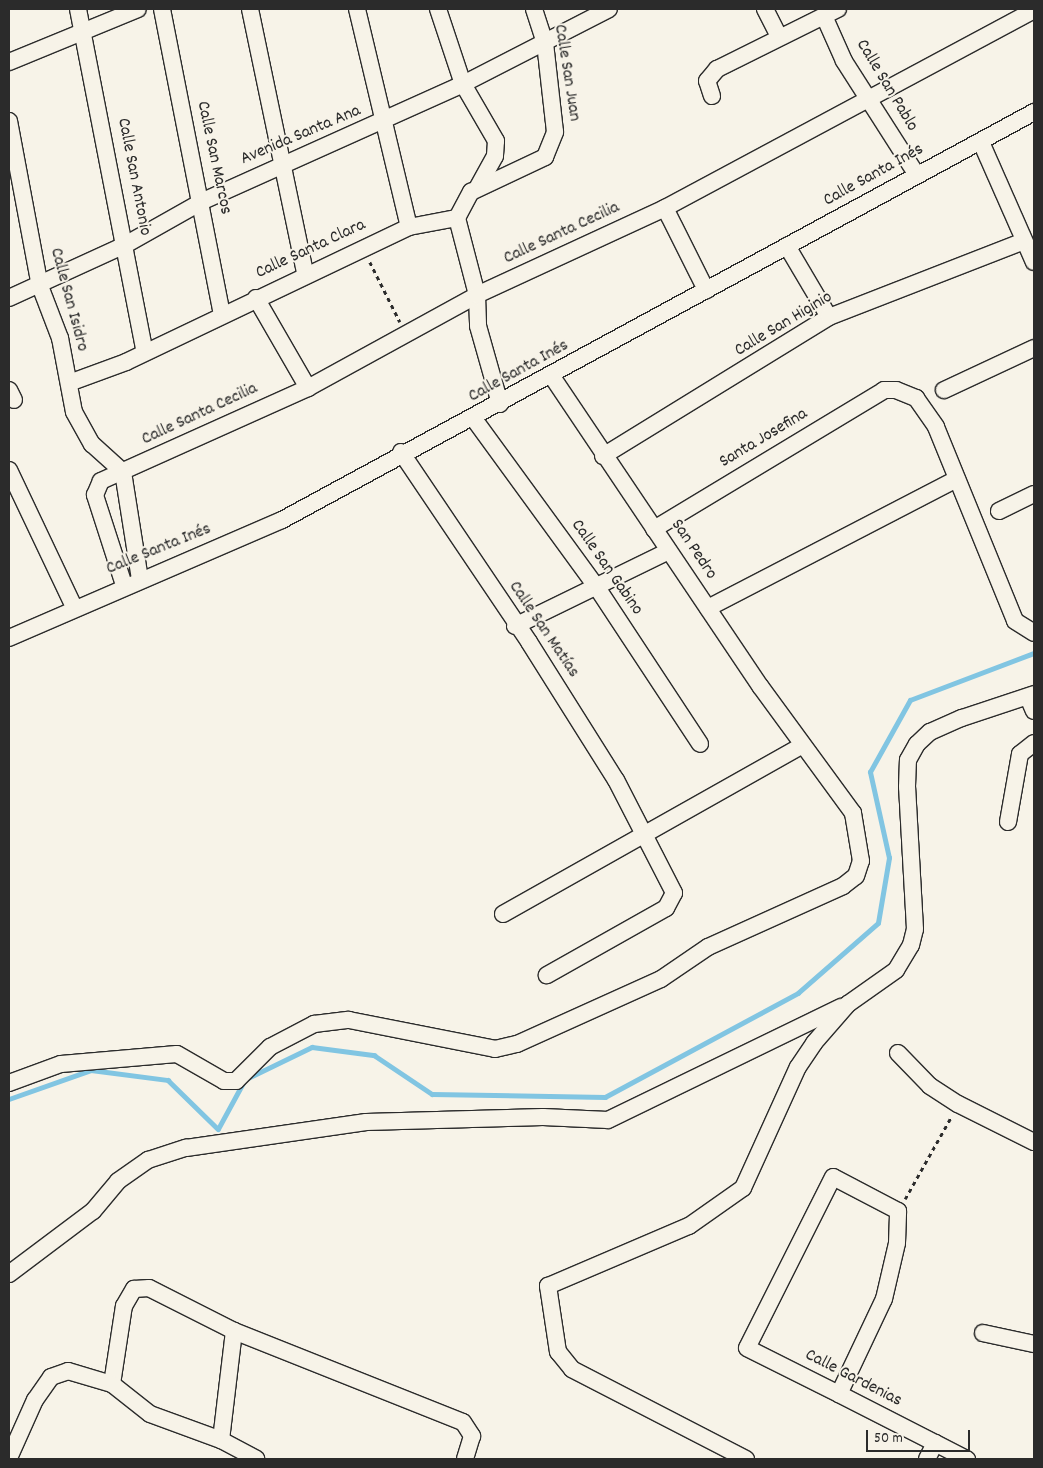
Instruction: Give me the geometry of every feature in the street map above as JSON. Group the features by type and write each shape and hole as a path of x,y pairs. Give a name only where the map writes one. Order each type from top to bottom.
{"street":[{"name":"Calle San Antonio","path":"78,9 84,28 145,352"},
{"path":"9,62 84,28 138,9"},
{"name":"Calle San Marcos","path":"162,9 203,202 222,315"},
{"path":"250,9 305,273"},
{"path":"357,9 409,227"},
{"path":"438,9 463,84 496,141 495,156 478,187 464,198 457,218 477,295 478,326 500,404"},
{"name":"Calle San Juan","path":"478,187 545,157 553,143 545,43 534,9"},
{"name":"Avenida Santa Ana","path":"9,298 40,286 126,246 203,202 283,165 383,123 545,43 609,9"},
{"path":"765,9 778,35"},
{"name":"Calle Santa Cecilia","path":"124,585 96,495 100,481 308,388 408,336 477,295 665,208 1034,10"},
{"path":"712,96 707,81 710,74 778,35 831,12"},
{"name":"Calle San Pablo","path":"831,12 869,100 917,175"},
{"name":"Calle Santa Inés","path":"9,638 124,585 254,534 401,452 474,419 552,377 706,290 917,175 982,142 1034,112"},
{"name":"Calle San Isidro","path":"9,120 14,167 40,286 60,338 74,412 92,444 123,472"},
{"path":"982,142 1034,262"},
{"path":"665,208 706,290"},
{"name":"Calle Santa Clara","path":"68,383 145,352 305,273 409,227 457,218"},
{"name":"Calle San Higinio","path":"603,456 673,418 829,317 1024,240"},
{"path":"787,246 829,317"},
{"path":"256,298 308,388"},
{"path":"944,390 1034,348"},
{"name":"San Pedro","path":"9,1083 61,1064 177,1054 224,1081 236,1081 270,1047 314,1024 349,1020 496,1049 517,1044 662,980 708,946 843,886 856,876 861,861 852,813 603,456 552,377"},
{"name":"Santa Josefina","path":"654,529 884,390 896,390 916,398 924,410 957,479"},
{"name":"Calle San Gabino","path":"474,419 596,586 700,744"},
{"name":"Calle San Matías","path":"401,452 515,626 529,642 646,834 674,893 674,901 547,975"},
{"path":"9,470 74,607"},
{"path":"123,472 140,579"},
{"path":"708,608 957,479 1015,621 1034,633"},
{"path":"999,510 1034,494"},
{"path":"515,626 669,551"},
{"path":"9,1274 93,1211 118,1180 148,1160 186,1148 366,1122 543,1116 608,1120 848,1004 896,970 912,945 915,929 907,787 908,760 917,744 930,732 962,718 1032,701"},
{"path":"1008,822 1020,754 1034,743"},
{"path":"503,914 803,745"},
{"path":"746,1459 572,1369 558,1352 548,1286 551,1281 590,1271 689,1226 743,1188 798,1067 848,1004"},
{"path":"898,1053 930,1086 958,1104 1034,1142"},
{"name":"Calle Gardenias","path":"898,1211 833,1177 748,1348 966,1459"},
{"path":"839,1394 884,1299 897,1243 898,1211"},
{"path":"112,1384 124,1306 134,1288 149,1288 234,1331 463,1422 472,1436 465,1459"},
{"path":"221,1440 234,1331"},
{"path":"983,1333 1034,1344"},
{"path":"14,1459 9,1458 35,1400 51,1377 68,1371 112,1384 150,1414 221,1440 256,1459"},
{"path":"927,1459 936,1443"}],"path":[{"path":"363,248 408,336"},
{"path":"898,1211 958,1104"}],"waterway":[{"path":"248,1078 312,1047 374,1055 432,1094 605,1097 798,993 878,923 889,858 870,772 910,700 1034,653"},
{"path":"9,1099 91,1070 168,1080 218,1129 243,1083"}]}
